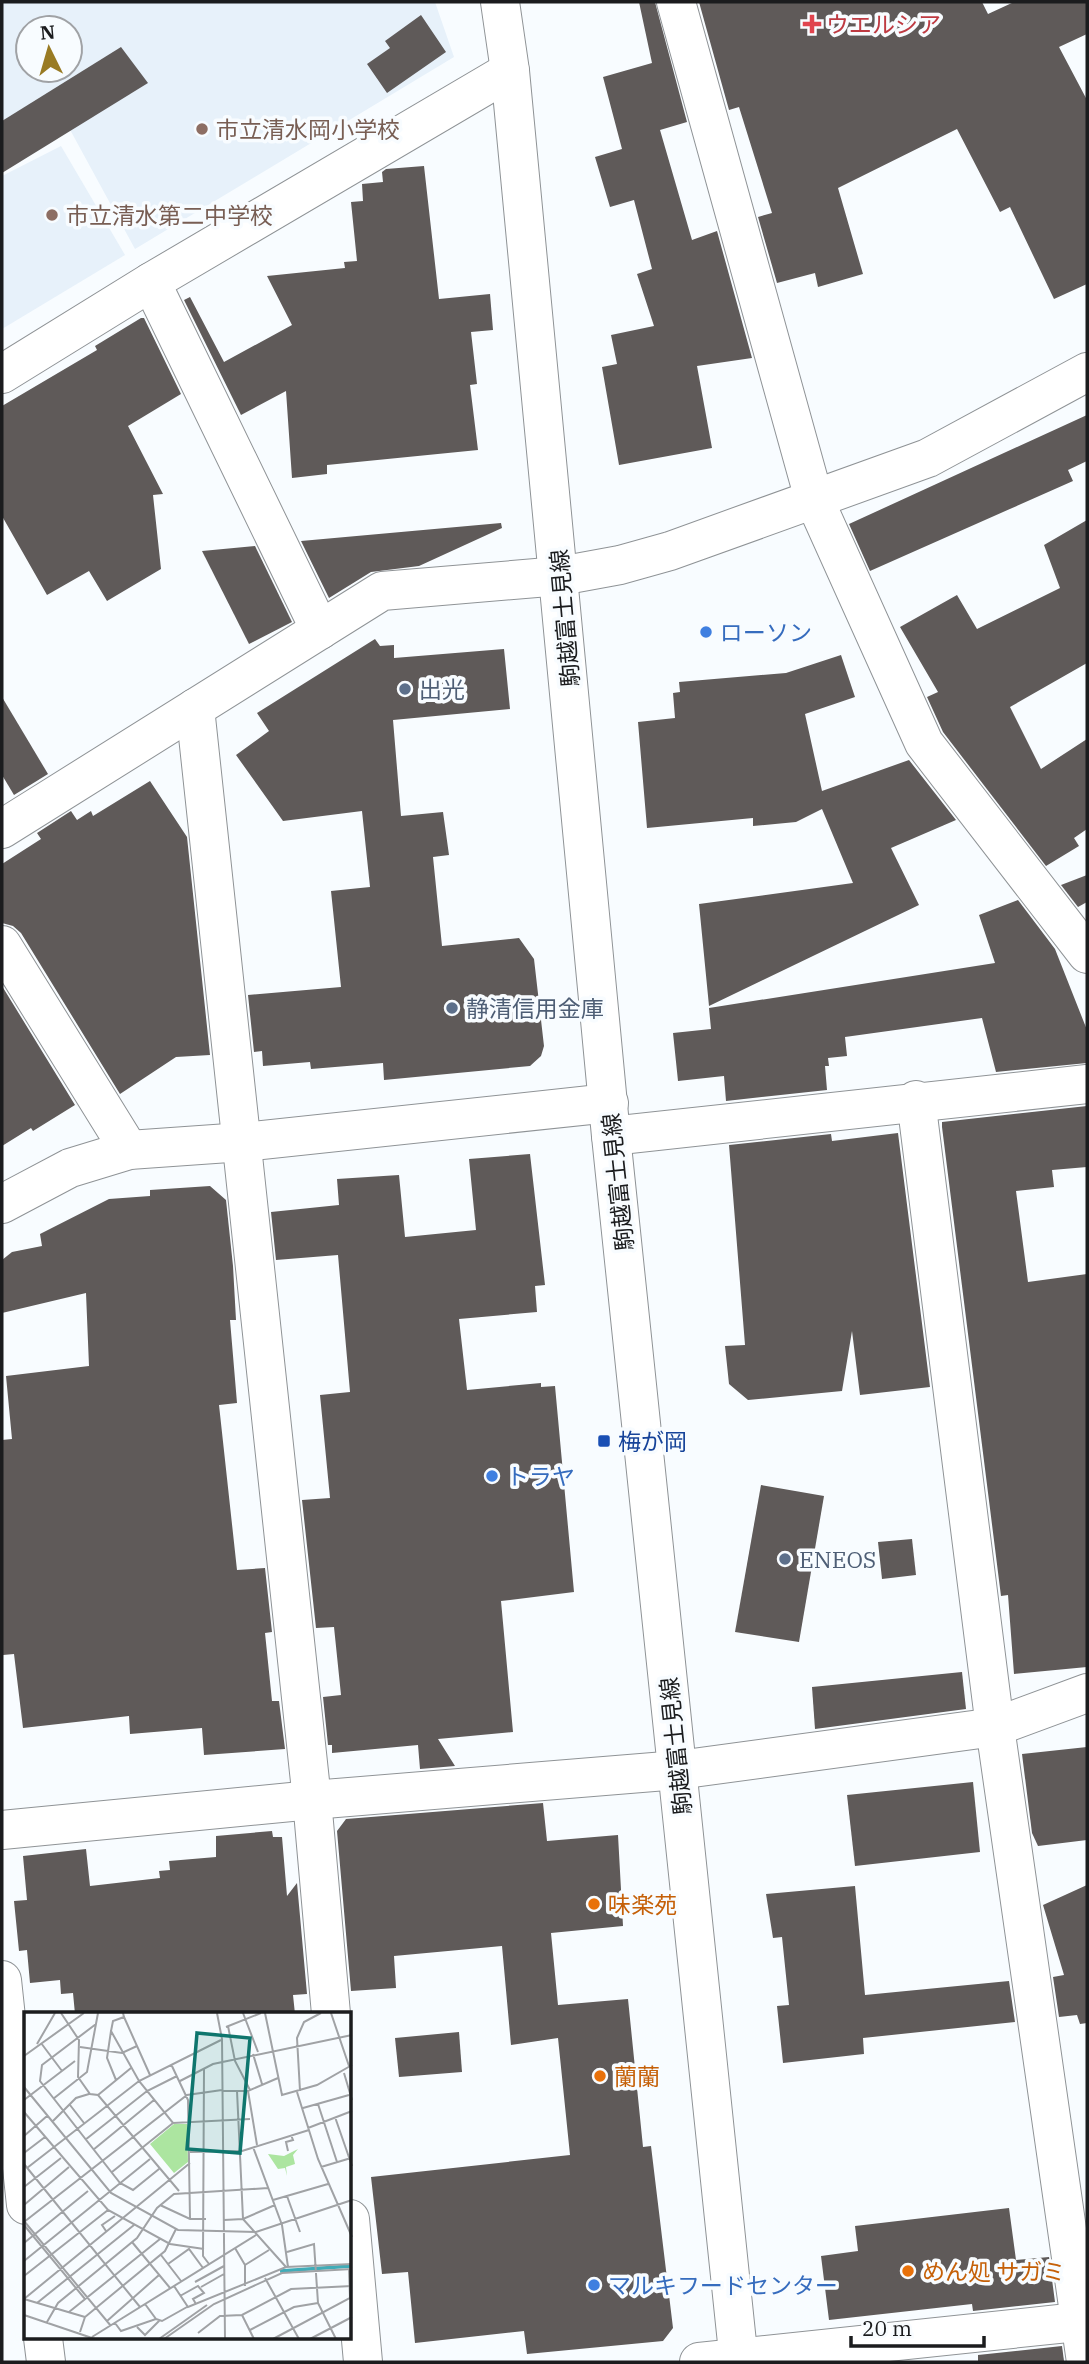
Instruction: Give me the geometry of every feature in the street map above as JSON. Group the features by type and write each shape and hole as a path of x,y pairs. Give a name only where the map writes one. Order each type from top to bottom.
{"street":[{"name":"駒越富士見線","path":"500,2 510,71 560,576 610,1120 739,2360"},
{"path":"676,2 814,499 924,743 1087,954"},
{"path":"2,374 151,282 510,71"},
{"path":"151,282 320,630"},
{"path":"2,829 382,591 560,576 620,565 670,551 928,458 1087,372"},
{"path":"195,708 312,1800 331,2012"},
{"path":"2,945 130,1150"},
{"path":"2,1204 70,1168 130,1150 916,1100 1087,1084"},
{"path":"916,1100 995,1727 1084,2322 1086,2362"},
{"path":"2,1830 312,1800 678,1770 995,1727 1087,1693"},
{"path":"2,1980 24,2186"},
{"path":"352,2241 363,2362"},
{"path":"699,2362 739,2360 1084,2322"},
{"path":"43,2340 46,2362"}],"shaded area":[{"name":"市立清水岡小学校","path":"2,2 435,2 454,57 135,249 62,115 2,143"},
{"name":"市立清水第二中学校","path":"61,146 125,255 2,329 2,176"}],"building":[{"path":"639,2 655,2 687,122 660,130 692,240 717,231 752,358 697,366 712,448 619,465 602,367 617,364 611,335 654,326 637,274 652,269 634,200 610,207 595,157 622,149 603,77 652,63"},
{"path":"699,2 982,2 988,14 1014,2 1087,2 1087,34 1059,47 1087,100 1087,284 1054,299 1010,207 1000,212 957,129 838,188 863,274 818,287 815,273 777,283 758,217 772,213 739,107 729,110"},
{"path":"421,15 446,52 387,93 367,64 390,48 385,41"},
{"path":"121,47 148,83 2,173 2,121 62,84 84,84 84,70"},
{"path":"424,166 439,299 490,294 493,330 471,332 477,384 470,385 478,450 327,465 327,474 292,478 286,391 241,415 184,300 190,297 224,362 292,325 267,276 345,268 344,262 357,261 351,202 363,201 362,184 383,182 382,172 386,169"},
{"path":"144,318 181,394 128,426 163,494 153,495 161,569 107,601 89,571 47,595 2,516 2,406 97,350 95,346"},
{"path":"1087,415 1087,461 1068,470 1073,481 870,571 849,524"},
{"path":"1087,520 1087,663 1010,707 1041,769 1087,739 1087,829 1074,838 1079,846 1046,866 943,732 927,697 938,692 900,627 957,595 977,629 1060,588 1044,545"},
{"path":"501,523 502,528 419,566 371,572 329,598 301,541"},
{"path":"255,546 292,622 249,644 202,551"},
{"path":"375,639 380,646 394,645 394,658 504,649 510,709 393,720 401,816 443,812 449,855 433,857 442,946 519,938 534,959 544,1046 541,1056 530,1066 384,1080 383,1063 311,1069 310,1062 263,1066 262,1051 254,1052 248,995 341,987 331,891 370,887 362,811 283,821 236,755 269,731 257,713"},
{"path":"841,655 855,697 805,714 822,791 909,760 956,820 891,848 919,905 709,1006 699,904 853,883 822,809 796,822 753,826 753,818 647,828 638,722 675,718 673,693 680,692 679,682 786,673"},
{"path":"2,697 48,774 14,795 2,775"},
{"path":"150,781 187,837 210,1055 176,1057 120,1094 21,933 13,926 2,923 2,864 41,839 37,833 71,811 77,820 91,811 93,816"},
{"path":"1087,875 1087,902 1078,907 1061,885"},
{"path":"1018,900 1055,949 1087,1030 1087,1063 996,1072 982,1018 845,1037 847,1056 828,1058 829,1066 825,1066 827,1090 726,1101 724,1076 678,1081 673,1033 711,1029 709,1008 995,963 979,915"},
{"path":"2,986 75,1105 33,1131 31,1128 2,1146"},
{"path":"1087,1106 1087,1167 1052,1170 1054,1187 1016,1191 1028,1282 1087,1274 1087,1667 1014,1674 1008,1595 1001,1596 942,1122"},
{"path":"898,1133 930,1387 860,1395 852,1331 842,1391 748,1400 729,1384 725,1346 745,1345 729,1145 831,1134 832,1141"},
{"path":"530,1154 545,1285 535,1286 537,1312 459,1319 467,1390 541,1383 541,1387 555,1386 574,1592 501,1601 513,1732 438,1739 455,1766 420,1769 418,1745 332,1753 332,1745 328,1745 323,1697 341,1695 334,1627 316,1628 302,1500 330,1498 320,1395 350,1392 338,1255 276,1260 271,1212 339,1205 337,1179 399,1175 405,1237 476,1230 469,1159"},
{"path":"210,1186 226,1200 233,1266 236,1320 230,1320 237,1403 219,1405 237,1570 265,1568 272,1632 265,1633 272,1701 279,1701 285,1749 204,1755 202,1728 130,1734 129,1716 23,1728 14,1654 3,1655 2,1637 2,1440 12,1439 6,1376 89,1366 86,1293 2,1313 2,1260 12,1252 42,1246 40,1234 109,1199 150,1196 150,1190"},
{"path":"761,1485 824,1496 799,1642 735,1632"},
{"path":"912,1539 916,1575 882,1579 878,1542"},
{"path":"962,1672 966,1709 815,1729 812,1687"},
{"path":"1087,1747 1087,1840 1038,1846 1032,1833 1022,1754"},
{"path":"973,1782 980,1852 855,1866 847,1795"},
{"path":"543,1803 547,1841 618,1835 623,1926 551,1933 558,2005 628,1999 643,2147 651,2146 673,2328 663,2341 527,2354 524,2331 415,2343 408,2272 382,2274 371,2177 570,2155 558,2038 511,2045 502,1946 394,1956 396,1988 351,1991 337,1831 346,1819"},
{"path":"272,1831 273,1837 282,1837 287,1896 297,1883 307,1994 293,1995 295,2012 75,2012 73,1993 61,1994 60,1980 30,1983 27,1950 19,1951 14,1901 27,1900 23,1856 86,1849 90,1886 160,1878 159,1871 170,1870 169,1861 216,1857 216,1836"},
{"path":"1087,1885 1087,2023 1080,2024 1077,2015 1059,2017 1053,1977 1064,1975 1043,1905"},
{"path":"855,1886 865,1995 1009,1981 1015,2022 863,2038 864,2054 783,2063 777,2006 789,2005 782,1937 773,1938 766,1894"},
{"path":"459,2032 462,2072 399,2077 395,2038"},
{"path":"1009,2208 1016,2260 1049,2257 1055,2302 973,2311 972,2304 829,2320 821,2256 858,2251 855,2226"},
{"path":"1062,2346 1064,2361 978,2362 978,2355"}],"place":[{"name":"ウエルシア","path":"812,24"},
{"name":"市立清水岡小学校","path":"202,129"},
{"name":"市立清水第二中学校","path":"52,215"},
{"name":"ローソン","path":"706,632"},
{"name":"出光","path":"405,689"},
{"name":"静清信用金庫","path":"452,1008"},
{"name":"梅が岡","path":"604,1441"},
{"name":"トラヤ","path":"492,1476"},
{"name":"ENEOS","path":"785,1559"},
{"name":"味楽苑","path":"594,1904"},
{"name":"蘭蘭","path":"600,2076"},
{"name":"めん処 サガミ","path":"908,2271"},
{"name":"マルキフードセンター","path":"594,2285"}]}
